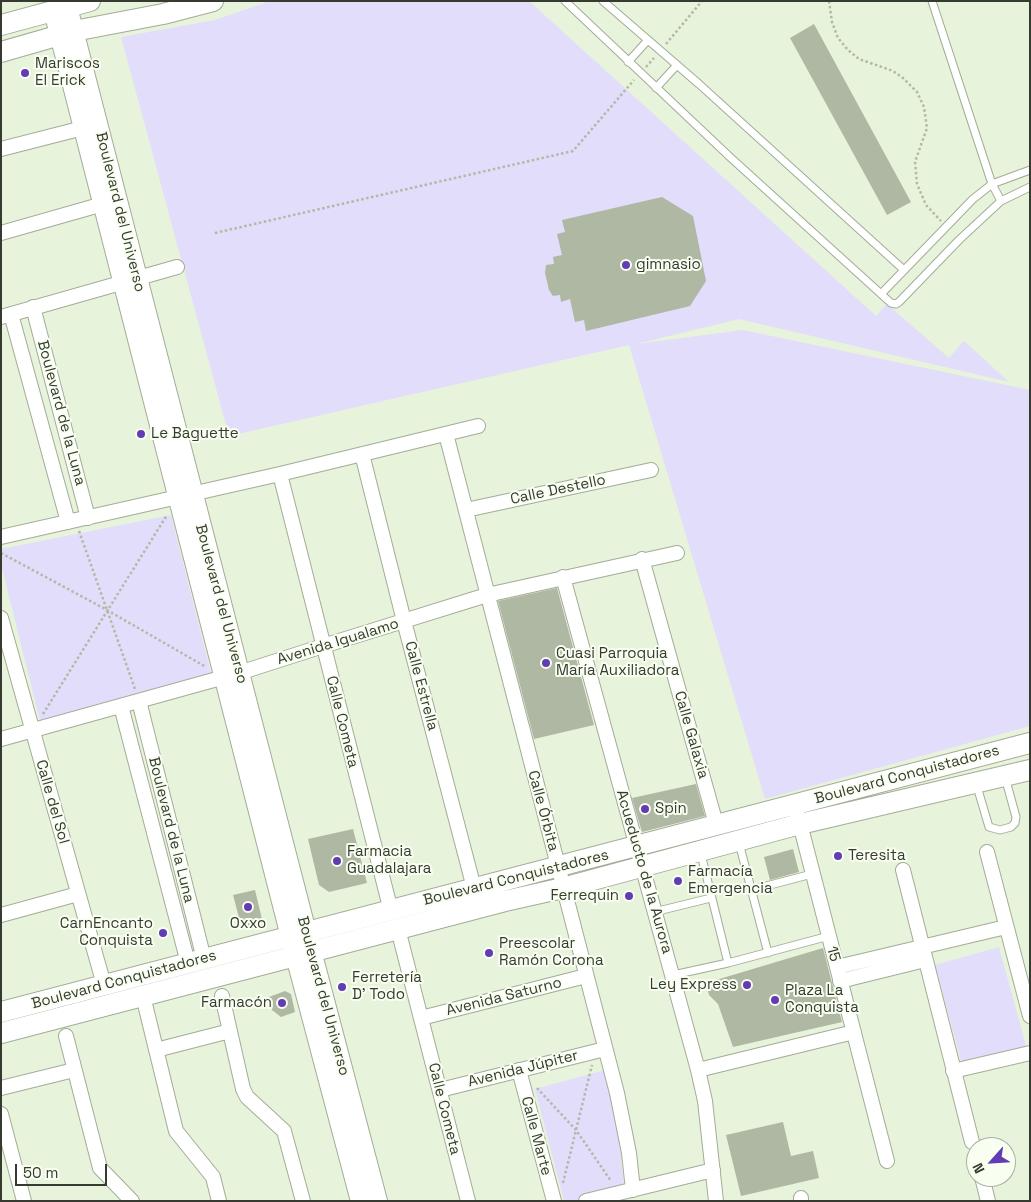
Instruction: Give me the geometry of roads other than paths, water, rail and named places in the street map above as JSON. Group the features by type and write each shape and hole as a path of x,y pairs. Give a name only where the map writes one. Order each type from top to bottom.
{"street":[{"path":"1,25 90,1"},
{"path":"1,52 67,34 163,14 213,1"},
{"name":"Boulevard del Universo","path":"60,9 266,806 361,1201"},
{"path":"1,149 90,125"},
{"name":"Boulevard del Universo","path":"90,125 103,204 130,280"},
{"path":"1,233 103,204"},
{"path":"6,315 177,267"},
{"name":"Boulevard de la Luna","path":"33,307 77,520"},
{"name":"Boulevard de la Luna","path":"6,315 77,520"},
{"path":"1,537 186,496 478,426"},
{"name":"Calle Órbita","path":"446,434 586,976 600,1050 623,1120 633,1190"},
{"name":"Calle Estrella","path":"362,454 474,888"},
{"name":"Calle Destello","path":"466,510 651,470"},
{"name":"Calle Cometa","path":"280,474 390,911"},
{"name":"Avenida Igualamo","path":"1,739 232,675 487,595 677,552"},
{"name":"Calle Galaxia","path":"642,559 716,824"},
{"name":"Acueducto de la Aurora","path":"563,577 638,857 673,975 698,1070 705,1101 716,1201"},
{"name":"Calle del Sol","path":"1,618 104,985"},
{"name":"Boulevard de la Luna","path":"139,701 180,865 196,961"},
{"name":"Boulevard de la Luna","path":"121,706 163,870 196,961"},
{"name":"Boulevard Conquistadores","path":"1,1033 505,901 563,888 716,824 1030,743"},
{"name":"Boulevard Conquistadores","path":"1,1012 558,867 700,851 800,824 1030,770"},
{"name":"15","path":"794,804 886,1161"},
{"path":"987,852 1030,1016"},
{"path":"163,870 180,865"},
{"path":"903,870 971,1137"},
{"path":"1,915 78,894"},
{"path":"839,974 924,954 1006,927"},
{"name":"Calle Cometa","path":"398,929 468,1201"},
{"name":"Boulevard del Universo","path":"303,954 378,1201"},
{"name":"Avenida Saturno","path":"421,1018 586,976"},
{"path":"143,996 176,1131 213,1177 219,1201"},
{"path":"222,996 243,1089 248,1097 284,1132 303,1201"},
{"path":"156,1050 230,1031"},
{"path":"698,1070 854,1032"},
{"path":"66,1036 100,1168 132,1201"},
{"name":"Avenida Júpiter","path":"440,1090 600,1050"},
{"path":"953,1071 1030,1053"},
{"path":"1,1088 74,1070"},
{"name":"Calle Marte","path":"520,1070 554,1201"},
{"path":"1,1114 24,1201"},
{"path":"586,1201 713,1170"},
{"path":"984,1187 988,1201"}],"lane":[{"path":"565,1 640,74 891,303 896,304 899,302 959,240 1001,201 1030,187"},
{"path":"603,1 661,50 904,270"},
{"path":"932,1 992,184 1001,201"},
{"path":"628,62 648,40"},
{"path":"656,88 677,65"},
{"path":"881,294 973,199 992,184 1030,170"},
{"path":"976,783 989,827 1000,830 1011,827 1016,818 1005,776"},
{"path":"739,840 768,953"},
{"path":"700,851 728,963"},
{"path":"751,890 812,874"},
{"path":"654,912 711,898"},
{"path":"673,975 768,953 829,936"}],"place":[{"name":"Mariscos El Erick","path":"25,73"},
{"name":"gimnasio","path":"626,265"},
{"name":"Le Baguette","path":"141,434"},
{"name":"Cuasi Parroquia María Auxiliadora","path":"546,663"},
{"name":"Spin","path":"645,809"},
{"name":"Teresita","path":"838,856"},
{"name":"Farmacia Guadalajara","path":"337,861"},
{"name":"Farmacía Emergencia","path":"678,881"},
{"name":"Ferrequin","path":"629,896"},
{"name":"Oxxo","path":"248,907"},
{"name":"CarnEncanto Conquista","path":"163,933"},
{"name":"Preescolar Ramón Corona","path":"489,953"},
{"name":"Ley Express","path":"747,985"},
{"name":"Ferretería D' Todo","path":"342,987"},
{"name":"Plaza La Conquista","path":"775,1000"},
{"name":"Farmacón","path":"282,1003"}]}
